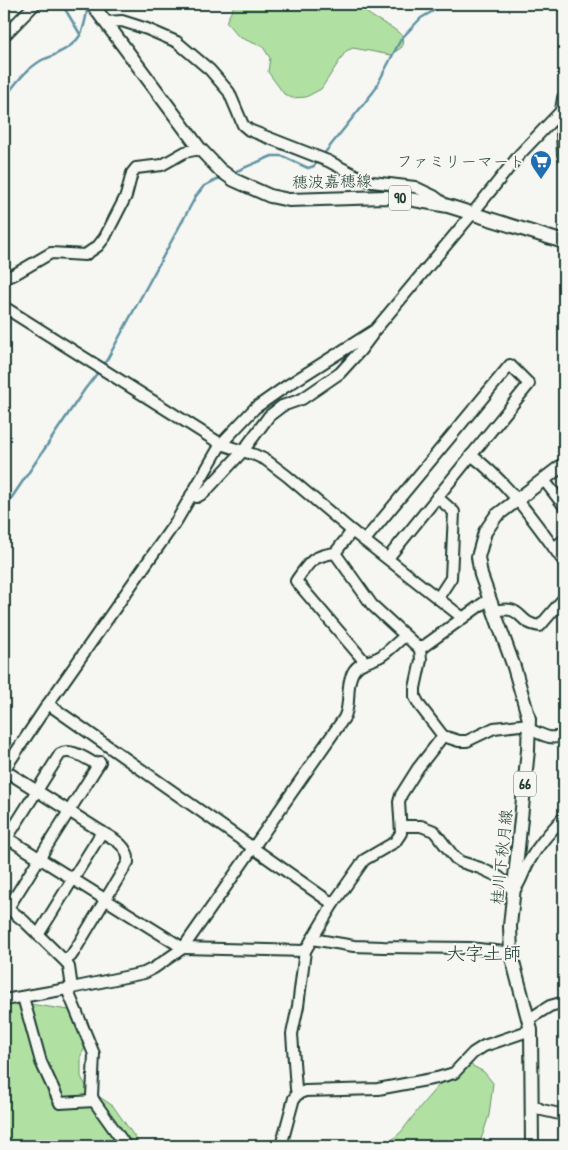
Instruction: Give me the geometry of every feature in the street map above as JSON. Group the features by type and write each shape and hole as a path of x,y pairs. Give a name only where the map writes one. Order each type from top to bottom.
{"main road":[{"name":"穂波嘉穂線","path":"92,4 200,149 220,170 234,180 270,196 288,200 384,196 448,206 564,242"},
{"path":"563,104 564,156"},
{"name":"桂川下秋月線","path":"532,1146 533,1105 530,1024 511,950 510,926 529,726 526,704 494,611 488,599 478,557 490,523 496,516 564,464"}],"street":[{"path":"4,36 35,4"},
{"path":"106,22 122,21 177,42 210,70 230,92 243,124 249,130 328,161 372,182 415,187 434,196 448,206"},
{"path":"191,495 198,497 204,493 243,451 269,416 282,406 302,399 340,373 563,104"},
{"path":"4,278 15,274 51,253 85,255 98,246 105,237 126,196 132,173 136,168 162,165 185,152 200,149"},
{"path":"4,307 221,444 266,460 288,476 352,531 463,618"},
{"path":"65,960 75,950 129,858 127,852 118,842 4,770 177,520 221,444 255,408 375,330"},
{"path":"365,540 510,365 529,384 388,558"},
{"path":"471,455 517,500 564,562"},
{"path":"544,480 564,506"},
{"path":"437,497 454,512 451,578 438,598"},
{"path":"352,531 335,553 324,554 310,561 296,580 365,662"},
{"path":"554,548 564,540"},
{"path":"335,553 372,605 420,650 421,660 414,688 415,697 443,736 459,741 467,741 494,728 529,726 549,738 555,738 564,734"},
{"path":"494,611 508,608 516,611 532,625 540,626 564,598"},
{"path":"420,650 488,599"},
{"path":"4,1000 69,989 144,973 183,948 344,718 349,706 351,674 358,665 380,656 405,636"},
{"path":"48,704 333,904"},
{"path":"298,1094 292,1034 305,952 333,904 364,860 395,842 401,833 399,802 401,796 418,768 443,736"},
{"path":"126,1146 92,1096 94,1054 69,989 69,967 65,960 6,907 40,859 99,764 73,752 63,752 57,757 5,837 40,859 73,879 183,948 305,952"},
{"path":"402,826 421,826 434,830 455,858 494,874 514,891 541,842 564,817"},
{"path":"38,935 102,832"},
{"path":"312,940 374,947 470,948 504,952 511,950"},
{"path":"23,997 41,1062 60,1103 94,1101"},
{"path":"281,1146 294,1098 298,1094 305,1091 378,1089 437,1078 454,1072 473,1053 484,1046 530,1024 550,1006 564,1002"},
{"path":"533,1105 542,1110 564,1115"}],"green space":[{"path":"235,4 365,4 366,12 403,37 402,47 391,55 353,48 346,51 321,89 306,97 292,98 284,94 268,72 270,58 263,47 239,37 226,22"},
{"path":"23,1003 69,1010 88,1021 92,1035 81,1055 81,1077 88,1089 113,1106 141,1146 4,1146 4,1007"},
{"path":"469,1064 484,1072 493,1083 489,1115 479,1146 385,1146 401,1132 453,1069"}],"waterway":[{"path":"62,4 80,34"},
{"path":"323,155 374,91 401,39 421,18 445,4"},
{"path":"4,99 31,68 42,60 65,50 76,40 83,29 88,5"},
{"path":"232,173 272,156 282,156 308,168 314,166 319,160"},
{"path":"103,367 196,196 204,186 222,177"},
{"path":"4,509 99,371"}],"place":[{"name":"ファミリーマート","path":"541,180"}],"district":[{"name":"大字土師","path":"484,953"}]}
